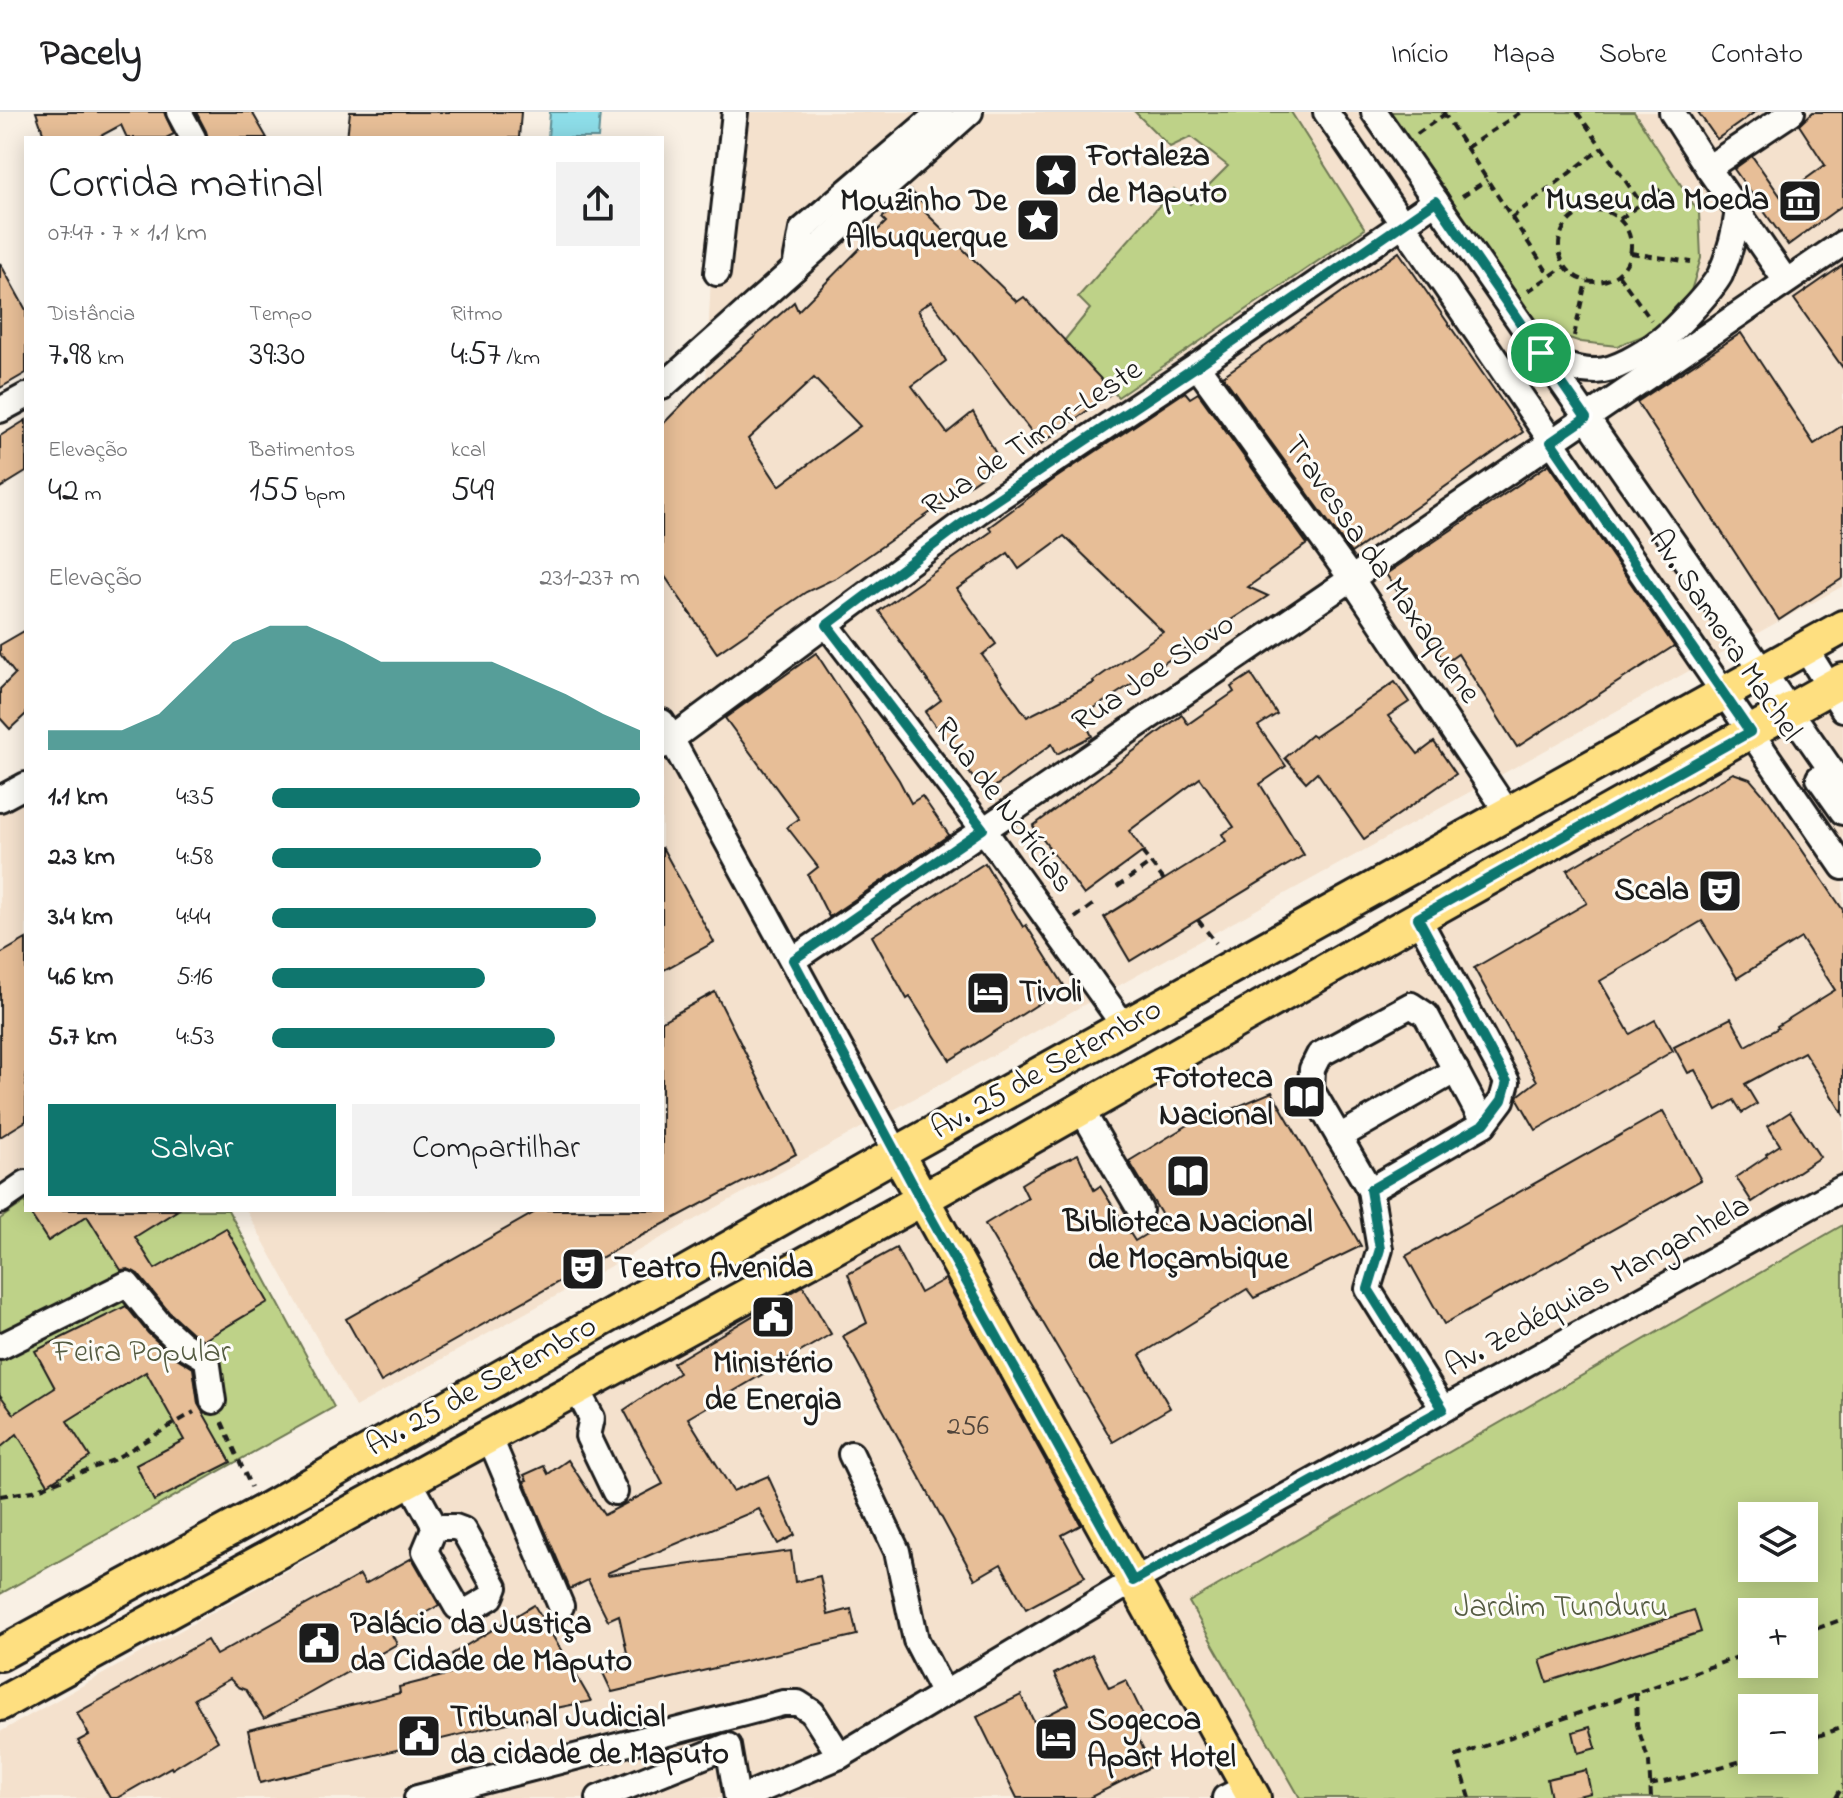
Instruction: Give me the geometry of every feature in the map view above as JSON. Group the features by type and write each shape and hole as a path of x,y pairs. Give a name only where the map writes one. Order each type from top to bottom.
{"main road":[{"name":"Av. 25 de Setembro","path":"0,1654 262,1512 897,1153 1843,627"},
{"name":"Av. 25 de Setembro","path":"0,1704 921,1200 1772,720 1839,692"},
{"path":"897,1153 1133,1581 1242,1794"}],"street":[{"path":"179,112 192,136"},
{"path":"717,273 735,112"},
{"path":"795,268 802,230 940,112"},
{"path":"664,385 970,112"},
{"name":"Av. Samora Machel","path":"1326,112 1551,442 1746,681"},
{"name":"Av. Samora Machel","path":"1374,112 1444,202 1586,418 1746,681 1843,812"},
{"path":"1672,112 1786,281"},
{"path":"1708,168 1792,112"},
{"name":"Rua de Timor-Leste","path":"665,736 827,625 979,511 1403,224 1444,202"},
{"path":"1541,353 1568,368 1599,371 1625,362 1659,342 1718,278 1733,245 1738,210"},
{"name":"Rua Joe Slovo","path":"793,960 1843,243"},
{"name":"Travessa da Maxaquene","path":"1197,366 1351,578 1508,813"},
{"path":"0,410 24,397"},
{"name":"Rua de Notícias","path":"827,625 983,829 1125,1027"},
{"name":"Av. Samora Machel","path":"1805,648 1839,692"},
{"path":"1746,681 1772,720 1843,787"},
{"name":"Av. Samora Machel","path":"1772,720 1843,867"},
{"path":"665,736 793,960 897,1153"},
{"path":"0,799 24,786"},
{"path":"1370,1190 1484,1124 1502,1100 1507,1082 1418,918"},
{"path":"1443,1409 1368,1289 1380,1249 1370,1190 1311,1089 1312,1069 1319,1055 1411,1005 1426,1015 1484,1124"},
{"path":"1339,1137 1456,1070"},
{"path":"1081,1109 1140,1210"},
{"path":"0,1201 24,1184"},
{"name":"Av. Zedéquias Manganhela","path":"739,1798 840,1756 1133,1581 1843,1188"},
{"path":"0,1347 127,1284 158,1322 182,1344 207,1359 213,1401"},
{"path":"576,1388 592,1418 588,1436 615,1492"},
{"path":"489,1436 561,1606"},
{"path":"851,1454 897,1551 916,1640 944,1694"},
{"path":"409,1480 435,1527"},
{"path":"417,1798 783,1703 798,1703 812,1712 840,1756"},
{"path":"599,1798 728,1746 739,1798"}],"path":[{"path":"1466,148 1521,112"},
{"path":"1577,112 1641,203"},
{"path":"1412,138 1444,113 1550,276"},
{"path":"1511,218 1602,148"},
{"path":"1444,202 1487,180"},
{"path":"1620,219 1661,189"},
{"path":"1597,209 1609,212 1627,228 1631,253 1627,264 1609,280 1586,281 1565,266 1559,246 1566,225 1574,216 1597,209"},
{"path":"1631,253 1691,262"},
{"path":"1521,296 1565,266"},
{"path":"1618,274 1651,320"},
{"path":"1574,336 1586,281"},
{"path":"1142,852 1164,880"},
{"path":"1117,887 1151,863"},
{"path":"0,1496 33,1491 113,1460 213,1401 262,1512"},
{"path":"1818,1628 1843,1619"},
{"path":"1470,1798 1457,1756 1738,1657"},
{"path":"1636,1693 1637,1725 1649,1762 1651,1798"},
{"path":"1818,1736 1843,1727"},
{"path":"1650,1785 1738,1762"},
{"path":"1836,1798 1843,1785"}],"shaded area":[{"path":"719,112 1843,112 1843,586 355,1407 247,1212 664,1212 664,421 706,380"},
{"path":"1843,687 1843,1798 0,1798 0,1732"},
{"path":"24,792 24,1202 0,1219 0,806"}],"green space":[{"path":"1135,112 1291,112 1365,229 1118,397 1064,341 1090,309 1078,297 1174,189 1190,204 1228,166 1191,137 1170,147"},
{"path":"1386,112 1634,112 1699,213 1701,258 1690,294 1658,330 1617,346 1581,342 1554,333 1527,313"},
{"name":"Feira Popular","path":"24,1202 24,1212 229,1212 334,1407 0,1594 0,1219"},
{"name":"Jardim Tunduru","path":"1843,1225 1843,1798 1300,1798 1189,1602"}],"water":[{"path":"550,112 600,112 598,136 548,136"}],"building":[{"path":"36,112 164,112 174,134 126,136 121,125 101,136 44,136"},
{"path":"196,112 252,112 266,136 207,136"},
{"path":"350,112 521,112 519,136 347,136"},
{"path":"1698,112 1755,112 1717,139"},
{"name":"Museu da Moeda","path":"1813,112 1843,112 1843,205 1788,245 1734,169 1752,156 1781,197 1825,165 1799,125"},
{"path":"911,191 929,209 925,212 1017,302 1024,297 1113,392 1041,444 931,301 918,310 946,361 912,386 947,433 973,412 1001,463 838,577 806,592 717,653 664,575 664,423 706,380 794,302 798,311 886,222 882,218","holes":["814,378 860,426 779,486 748,439"]},
{"path":"1399,252 1523,432 1351,553 1223,376"},
{"path":"0,263 24,306 24,374 0,388"},
{"path":"1843,265 1843,368 1794,299"},
{"path":"1741,333 1814,444 1843,425 1843,578 1779,620 1637,402"},
{"path":"1185,392 1190,398 1198,393 1307,544 1248,587 1268,596 1082,716 1092,736 1057,754 1052,744 985,794 925,712 941,700 879,611 992,531 989,527 1053,480","holes":["1064,536 1163,632 1094,683 1027,717 982,655 996,644 957,589 1008,553 1019,569"]},
{"path":"24,421 24,473 0,488 0,436"},
{"path":"1549,464 1674,646 1517,747 1458,654 1445,663 1386,574"},
{"path":"24,631 24,716 10,729 0,718 0,689 15,674 0,654 0,645"},
{"path":"816,653 911,803 922,796 949,835 829,917 808,875 818,867 787,827 799,819 725,718"},
{"path":"1251,674 1277,714 1258,726 1286,766 1260,784 1304,855 1130,961 1104,917 1226,841 1222,834 1234,827 1200,778 1129,831 1144,851 1084,895 1033,826 1182,715 1188,724 1234,692 1231,687"},
{"path":"1395,682 1409,702 1388,716 1418,754 1434,742 1456,774 1364,839 1317,772 1306,782 1285,758 1311,735 1314,737"},
{"path":"1733,773 1750,779 1768,800 1843,910 1843,1114 1804,1052 1745,1084 1757,1104 1742,1113 1734,1100 1717,1110 1695,1070 1688,1073 1674,1047 1731,1018 1746,1046 1835,990 1801,938 1737,978 1702,921 1600,981 1630,1034 1655,1020 1673,1051 1536,1130 1518,1099 1537,1081 1474,968 1587,903 1567,870"},
{"path":"664,851 714,942 664,970"},
{"path":"985,863 1023,927 1026,925 1065,987 950,1060 910,997 907,999 872,936"},
{"path":"24,940 24,1122 0,1137 0,954"},
{"path":"715,992 796,1154 624,1245 381,1382 346,1319 535,1212 664,1212 664,1020"},
{"path":"1272,1092 1361,1246 1254,1298 1247,1289 1140,1355 1170,1408 1113,1442 985,1224 1028,1198 1021,1184 1078,1154 1094,1190 1100,1186 1135,1241 1166,1222 1129,1161 1216,1108 1220,1114"},
{"path":"1663,1111 1701,1180 1444,1324 1406,1256"},
{"path":"1790,1112 1820,1157 1752,1202 1736,1177 1780,1145 1768,1126"},
{"path":"29,1212 175,1212 135,1237 155,1269 226,1228 268,1302 204,1340 169,1312 138,1274 128,1269 121,1270 87,1216 48,1241"},
{"path":"896,1248 920,1293 945,1279 1081,1525 1062,1535 1085,1577 1026,1609 1001,1564 975,1579 843,1336 867,1323 848,1274"},
{"path":"803,1286 831,1334 688,1418 733,1491 768,1476 795,1535 778,1544 759,1509 607,1573 791,1551 795,1582 820,1576 828,1615 851,1609 857,1635 612,1692 603,1673 630,1667 619,1615 608,1620 588,1580 570,1589 524,1475 544,1466 548,1474 568,1460 604,1515 663,1484 624,1410 679,1373 673,1363"},
{"path":"126,1306 148,1333 172,1355 193,1368 198,1404 231,1462 154,1501 136,1465 184,1440 146,1372 67,1421 90,1457 48,1484 17,1434 0,1448 0,1395 14,1414 55,1388 35,1351"},
{"path":"412,1558 439,1605 391,1633 397,1644 264,1719 246,1690 230,1679 194,1699 218,1741 172,1769 117,1798 110,1798 78,1741 89,1735 77,1713 207,1640 216,1655 360,1575 365,1584"},
{"path":"534,1605 570,1665 572,1681 576,1675 591,1701 531,1713 532,1717 260,1783 248,1730 400,1693 399,1687 462,1671 452,1654"},
{"path":"1694,1610 1701,1632 1547,1682 1540,1660"},
{"path":"1092,1654 1109,1688 1126,1680 1148,1725 1135,1732 1152,1766 1089,1798 1017,1798 977,1717 1021,1695 1034,1722 1069,1704 1054,1674"},
{"path":"1590,1727 1596,1748 1578,1753 1573,1732"},
{"path":"1586,1770 1591,1793 1551,1798 1547,1779"}],"place":[{"name":"Fortaleza de Maputo","path":"1056,175"},
{"name":"Museu da Moeda","path":"1800,201"},
{"name":"Mouzinho De Albuquerque","path":"1038,220"},
{"name":"Scala","path":"1720,891"},
{"name":"Tivoli","path":"988,993"},
{"name":"Fototeca Nacional","path":"1304,1097"},
{"name":"Biblioteca Nacional de Moçambique","path":"1188,1176"},
{"name":"Teatro Avenida","path":"583,1269"},
{"name":"Ministério de Energia","path":"773,1317"},
{"name":"Palácio da Justiça da Cidade de Maputo","path":"319,1643"},
{"name":"Tribunal Judicial da cidade de Maputo","path":"419,1736"},
{"name":"Sogecoa Apart Hotel","path":"1056,1739"}],"route":[{"path":"1436,201 1541,353 1586,418 1551,442 1750,732 1418,918 1507,1082 1502,1100 1484,1124 1370,1190 1380,1249 1368,1289 1443,1409 1133,1581 921,1200 793,960 983,829 827,625 979,511 1436,201"}]}
